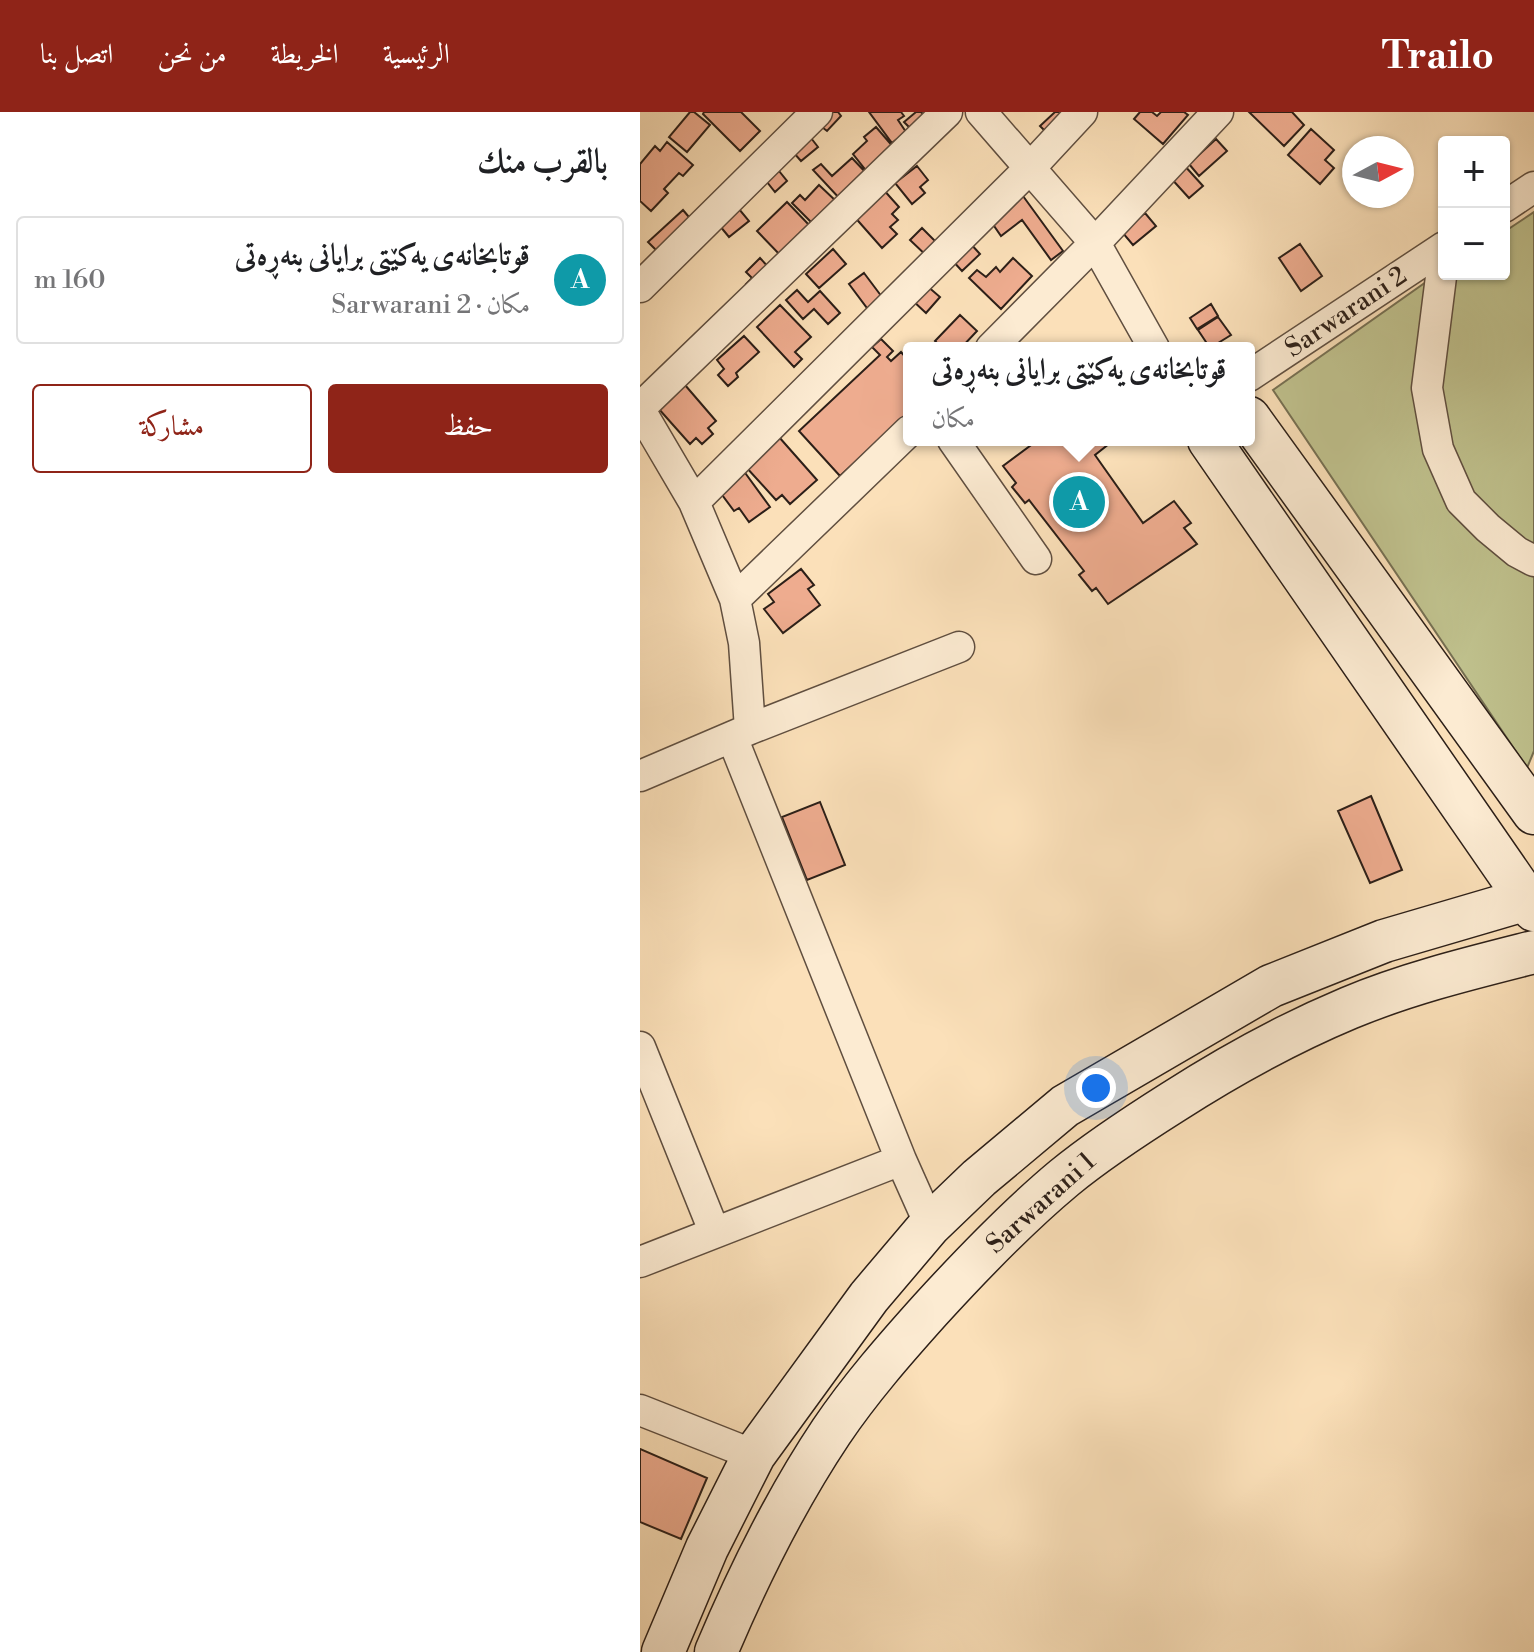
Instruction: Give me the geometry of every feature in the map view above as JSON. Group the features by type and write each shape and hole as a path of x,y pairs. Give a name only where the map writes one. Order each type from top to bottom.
{"main road":[{"path":"1255,426 1534,810"},
{"path":"663,1652 707,1548 754,1455 869,1297 930,1225 979,1178 1065,1106 1271,986 1384,941 1530,904 1213,446"},
{"name":"Sarwarani 1","path":"716,1652 737,1602 796,1487 832,1430 863,1387 951,1287 1035,1203 1092,1156 1149,1117 1205,1081 1298,1030 1398,990 1456,971 1534,952"},
{"path":"822,1361 863,1387"}],"street":[{"path":"640,287 817,112"},
{"path":"930,1225 901,1160 741,733 744,643 735,599 694,502 640,409 947,112"},
{"path":"981,112 1095,243 1151,342"},
{"path":"694,502 1029,169 1082,112"},
{"path":"997,342 1218,112"},
{"path":"1510,203 1534,187"},
{"name":"Sarwarani 2","path":"1255,372 1438,254"},
{"path":"1440,280 1427,388 1438,449 1461,501 1517,552 1534,561"},
{"path":"735,599 903,437"},
{"path":"957,446 1036,559"},
{"path":"640,776 959,647"},
{"path":"640,1047 714,1231"},
{"path":"640,1262 901,1160"},
{"path":"640,1410 754,1455"}],"green space":[{"path":"1534,212 1534,554 1473,494 1453,454 1440,402 1450,280 1510,280 1510,228"},
{"path":"1436,275 1432,469 1534,570 1534,751 1527,768 1273,390"}],"building":[{"path":"690,112 710,125 687,152 669,137"},
{"path":"704,112 741,112 760,131 740,151"},
{"path":"829,112 838,112 841,116 827,131 818,124"},
{"path":"869,112 901,112 904,116 898,120 906,132 892,143"},
{"path":"916,112 926,117 912,130 904,122"},
{"path":"1055,112 1070,112 1048,134 1040,126"},
{"path":"1140,112 1152,112 1157,116 1161,112 1184,112 1188,115 1163,144 1134,119"},
{"path":"1249,112 1292,112 1304,125 1284,146"},
{"path":"876,127 895,149 868,173 853,154 867,141 864,137"},
{"path":"1311,129 1334,150 1325,160 1334,168 1320,184 1288,155"},
{"path":"811,138 818,147 801,161 793,152"},
{"path":"1216,139 1227,151 1199,176 1189,164"},
{"path":"667,142 693,165 683,176 679,173 664,189 668,193 651,211 640,201 640,164 655,146 660,151"},
{"path":"852,158 868,175 841,200 813,170 821,164 832,176"},
{"path":"1183,164 1203,186 1189,198 1169,176"},
{"path":"775,166 787,181 775,192 763,177"},
{"path":"917,166 928,180 920,187 925,193 912,204 895,183"},
{"path":"819,185 837,202 814,225 792,203 800,195 805,200"},
{"path":"882,188 899,207 892,214 898,220 890,227 897,234 882,248 852,214"},
{"path":"1023,196 1063,251 1051,260 1022,220 1001,236 990,220"},
{"path":"787,202 811,227 781,256 757,231"},
{"path":"734,203 749,221 729,237 715,220"},
{"path":"683,210 694,223 660,254 648,242"},
{"path":"1145,213 1156,226 1133,245 1122,232"},
{"path":"922,228 941,247 930,259 910,240"},
{"path":"969,242 980,254 962,271 951,259"},
{"path":"1300,244 1322,276 1301,291 1279,258"},
{"path":"833,249 846,264 819,288 806,274"},
{"path":"760,258 772,271 751,291 746,284 752,278 746,272"},
{"path":"1013,258 1032,276 1001,309 969,278 977,270 986,277 996,267 1000,272"},
{"path":"864,273 885,301 870,312 849,284"},
{"path":"926,285 940,297 926,313 912,300"},
{"path":"797,290 808,302 820,291 840,313 828,324 814,309 803,319 786,300"},
{"path":"1211,304 1218,316 1197,329 1190,318"},
{"path":"780,305 811,337 795,352 802,359 794,367 757,327"},
{"path":"960,315 977,331 967,342 935,341"},
{"path":"1218,317 1231,335 1220,342 1206,342 1198,330"},
{"path":"744,336 759,352 736,373 738,377 728,386 718,375 724,369 717,360"},
{"path":"881,339 893,351 887,357 891,361 901,352 903,354 903,418 840,476 799,431 880,355 872,347"},
{"path":"685,385 716,421 708,428 713,434 702,444 696,438 690,444 658,408"},
{"path":"779,437 817,480 790,504 782,495 776,500 746,467"},
{"path":"1030,446 1106,446 1095,455 1143,523 1174,501 1191,523 1184,528 1197,544 1108,604 1096,588 1092,591 1079,575 1084,571 1029,500 1025,503 1012,487 1016,483 1003,466"},
{"path":"743,470 770,507 749,522 739,508 734,511 717,488"},
{"path":"801,569 814,585 808,589 820,605 783,633 764,609 774,602 768,594"},
{"path":"1371,796 1402,870 1370,883 1338,811"},
{"path":"820,802 845,865 807,880 782,817"},
{"path":"640,1449 707,1478 681,1539 640,1522"}],"place":[{"name":"قوتابخانەی یەکێتی برایانی بنەڕەتی","path":"1079,502"}]}
